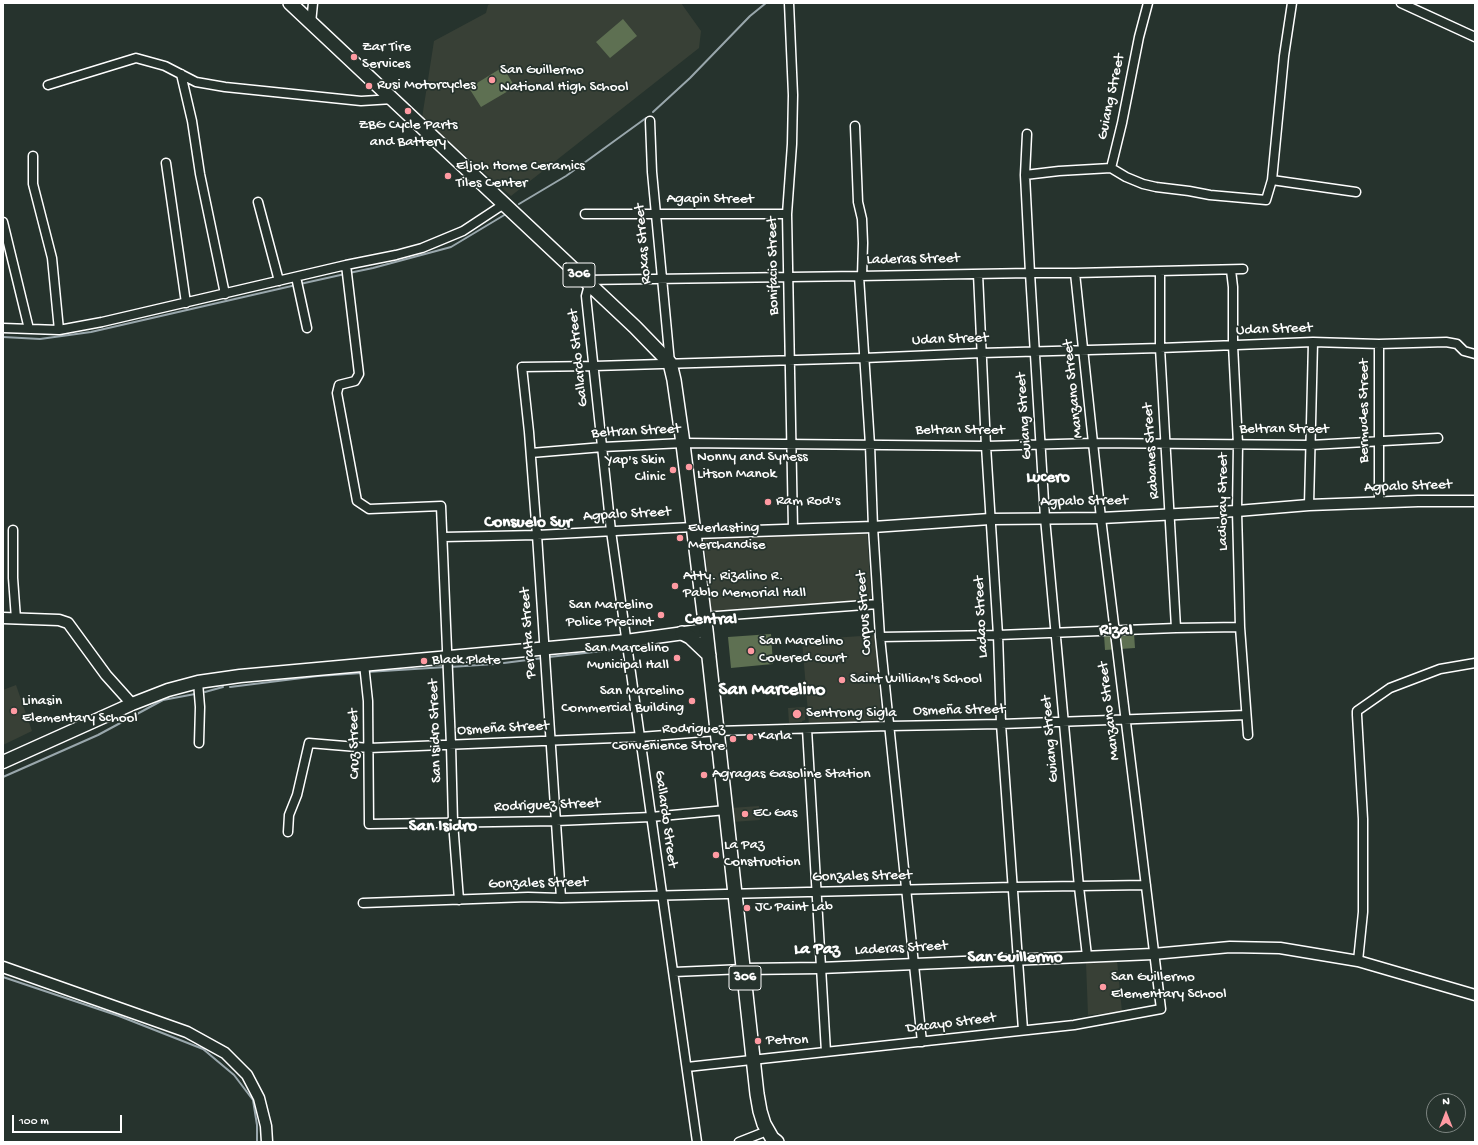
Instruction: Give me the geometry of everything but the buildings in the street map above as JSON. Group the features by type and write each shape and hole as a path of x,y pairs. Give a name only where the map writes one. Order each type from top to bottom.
{"main road":[{"name":"306","path":"290,3 635,327 670,363 674,380 694,530 760,1111 767,1131 777,1142"},
{"path":"3,762 132,704 168,690 198,682 240,676 364,664 448,658 626,641 706,630"},
{"path":"682,634 690,637 709,655"}],"street":[{"path":"311,23 313,3"},
{"name":"Bonifacio Street","path":"789,3 793,95 792,144 787,214 793,529"},
{"name":"Guiang Street","path":"1111,168 1122,123 1139,37 1148,3"},
{"path":"1025,175 1059,171 1111,168 1126,177 1143,184 1210,195 1266,200 1272,180 1284,56 1292,3"},
{"path":"1401,3 1475,38"},
{"path":"48,85 136,58 165,66 196,82 225,87 361,101 393,99"},
{"path":"181,74 192,121 200,174 225,294"},
{"name":"Roxas Street","path":"650,121 652,172 670,363"},
{"name":"Corpus Street","path":"855,126 858,202 862,219 863,243 861,276 864,358 880,637 922,1042"},
{"name":"Guiang Street","path":"1027,134 1025,175 1045,518 1079,887 1087,956"},
{"path":"33,156 33,184 52,258 59,330"},
{"path":"166,163 186,303"},
{"path":"1272,180 1356,192"},
{"path":"258,202 279,281"},
{"path":"3,328 59,330 102,322 279,281 297,282 347,270 422,248 463,231 504,204"},
{"name":"Agapin Street","path":"585,214 787,214"},
{"path":"3,222 29,329"},
{"name":"Laderas Street","path":"587,282 662,278 1160,272 1243,269"},
{"name":"San Isidro Street","path":"347,270 359,374 355,381 339,384 337,393 357,501 370,509 441,506 448,658 453,822 459,900"},
{"name":"Ladioray Street","path":"1231,270 1233,287 1233,345 1238,444 1237,511 1240,627 1248,734"},
{"name":"Rabanes Street","path":"1160,272 1160,348 1176,628"},
{"name":"Manzano Street","path":"1075,273 1101,518 1153,954"},
{"name":"Ladao Street","path":"978,274 990,519 998,635 1001,724 1023,1030"},
{"path":"297,282 307,328"},
{"name":"Gallardo Street","path":"587,282 586,296 611,531 697,1142"},
{"path":"1308,505 1313,342"},
{"name":"Udan Street","path":"522,367 864,358 1313,342 1379,344 1446,342 1457,344 1464,351 1475,354"},
{"name":"Bermudes Street","path":"1379,344 1379,502"},
{"name":"Peralta Street","path":"522,367 531,453 561,898"},
{"name":"Beltran Street","path":"531,453 603,447 683,443 986,446 1094,443 1311,445 1438,438"},
{"name":"Agpalo Street","path":"443,537 537,535 611,531 873,527 990,519 1101,518 1237,511 1308,505 1379,502 1475,501"},
{"path":"13,530 13,578 16,619"},
{"path":"704,617 878,604"},
{"path":"3,618 59,620 68,624 106,675 132,704"},
{"path":"880,637 998,635 1240,627"},
{"path":"1358,961 1363,912 1363,819 1356,715 1358,711 1390,688 1440,669 1475,663"},
{"name":"Cruz Street","path":"364,664 368,701 369,824"},
{"path":"198,682 200,706 199,743"},
{"name":"Osmeña Street","path":"288,832 289,815 297,795 309,743 369,748 640,737 717,731 1001,724 1246,715"},
{"path":"807,729 826,1052"},
{"name":"Rodriguez Street","path":"369,824 556,821 651,817 726,810"},
{"name":"Gonzales Street","path":"363,903 528,897 561,898 736,893 816,893 1013,887 1146,886"},
{"name":"Laderas Street","path":"674,972 820,968 1153,954 1230,947 1280,948 1358,961 1475,995"},
{"name":"Dacayo Street","path":"687,1067 1074,1025 1161,1009 1153,954"},
{"path":"3,967 187,1032 225,1053 247,1075 259,1098 266,1126 267,1142"},
{"path":"739,1142 767,1131"}],"shaded area":[{"path":"492,3 681,3 701,31 699,48 511,196 422,118 434,41 486,13 488,5"},
{"path":"867,531 871,599 711,613 704,537"},
{"name":"Saint William's School","path":"876,635 881,720 809,725 802,640"},
{"name":"Linasin Elementary School","path":"16,685 32,731 3,745 3,690"},
{"name":"Sentrong Sigla","path":"805,707 805,720 802,722 789,723 788,708"},
{"name":"EC Gas","path":"759,806 760,820 732,822 731,808"},
{"name":"San Guillermo Elementary School","path":"1117,960 1122,1012 1088,1015 1086,963"}],"green space":[{"path":"623,19 637,36 610,58 596,42"},
{"path":"503,67 515,87 481,107 469,88"},
{"path":"1134,633 1135,648 1105,650 1104,635"},
{"name":"San Marcelino Covered court","path":"771,634 773,664 731,668 728,637"}],"waterway":[{"path":"653,112 690,78 750,16 766,3"},
{"path":"519,204 566,176 646,118"},
{"path":"349,273 451,247 506,214"},
{"path":"300,284 345,274"},
{"path":"3,337 40,339 91,332 296,285"},
{"path":"549,657 621,649"},
{"path":"504,663 543,658"},
{"path":"450,667 495,664"},
{"path":"367,672 446,667"},
{"path":"230,687 318,676 362,673"},
{"path":"205,692 223,687"},
{"path":"3,777 98,735 163,700 195,694"},
{"path":"3,977 119,1016 203,1049 234,1075 253,1100 257,1125 257,1142"}],"place":[{"name":"Zar Tire Services","path":"354,57"},
{"name":"San Guillermo National High School","path":"492,80"},
{"name":"Rusi Motorcycles","path":"369,86"},
{"name":"ZBG Cycle Parts and Battery","path":"408,111"},
{"name":"Eljoh Home Ceramics Tiles Center","path":"448,176"},
{"name":"Nonny and Syness Litson Manok","path":"689,467"},
{"name":"Yap's Skin Clinic","path":"673,470"},
{"name":"Ram Rod's","path":"768,502"},
{"name":"Everlasting Merchandise","path":"680,538"},
{"name":"Atty. Rizalino R. Pablo Memorial Hall","path":"675,586"},
{"name":"San Marcelino Police Precinct","path":"661,615"},
{"name":"San Marcelino Covered court","path":"751,651"},
{"name":"San Marcelino Municipal Hall","path":"677,658"},
{"name":"Black Plate","path":"424,661"},
{"name":"Saint William's School","path":"842,680"},
{"name":"San Marcelino Commercial Building","path":"692,701"},
{"name":"Linasin Elementary School","path":"14,711"},
{"name":"Sentrong Sigla","path":"797,714"},
{"name":"Karla","path":"750,737"},
{"name":"Rodriguez Convenience Store","path":"733,739"},
{"name":"Agragas Gasoline Station","path":"704,775"},
{"name":"EC Gas","path":"745,814"},
{"name":"La Paz Construction","path":"716,855"},
{"name":"JC Paint Lab","path":"747,908"},
{"name":"San Guillermo Elementary School","path":"1103,987"},
{"name":"Petron","path":"758,1041"}],"district":[{"name":"Lucero","path":"1048,478"},
{"name":"Consuelo Sur","path":"528,523"},
{"name":"Central","path":"711,620"},
{"name":"Rizal","path":"1116,631"},
{"name":"San Marcelino","path":"772,691"},
{"name":"San Isidro","path":"443,827"},
{"name":"La Paz","path":"817,950"},
{"name":"San Guillermo","path":"1015,958"}]}
